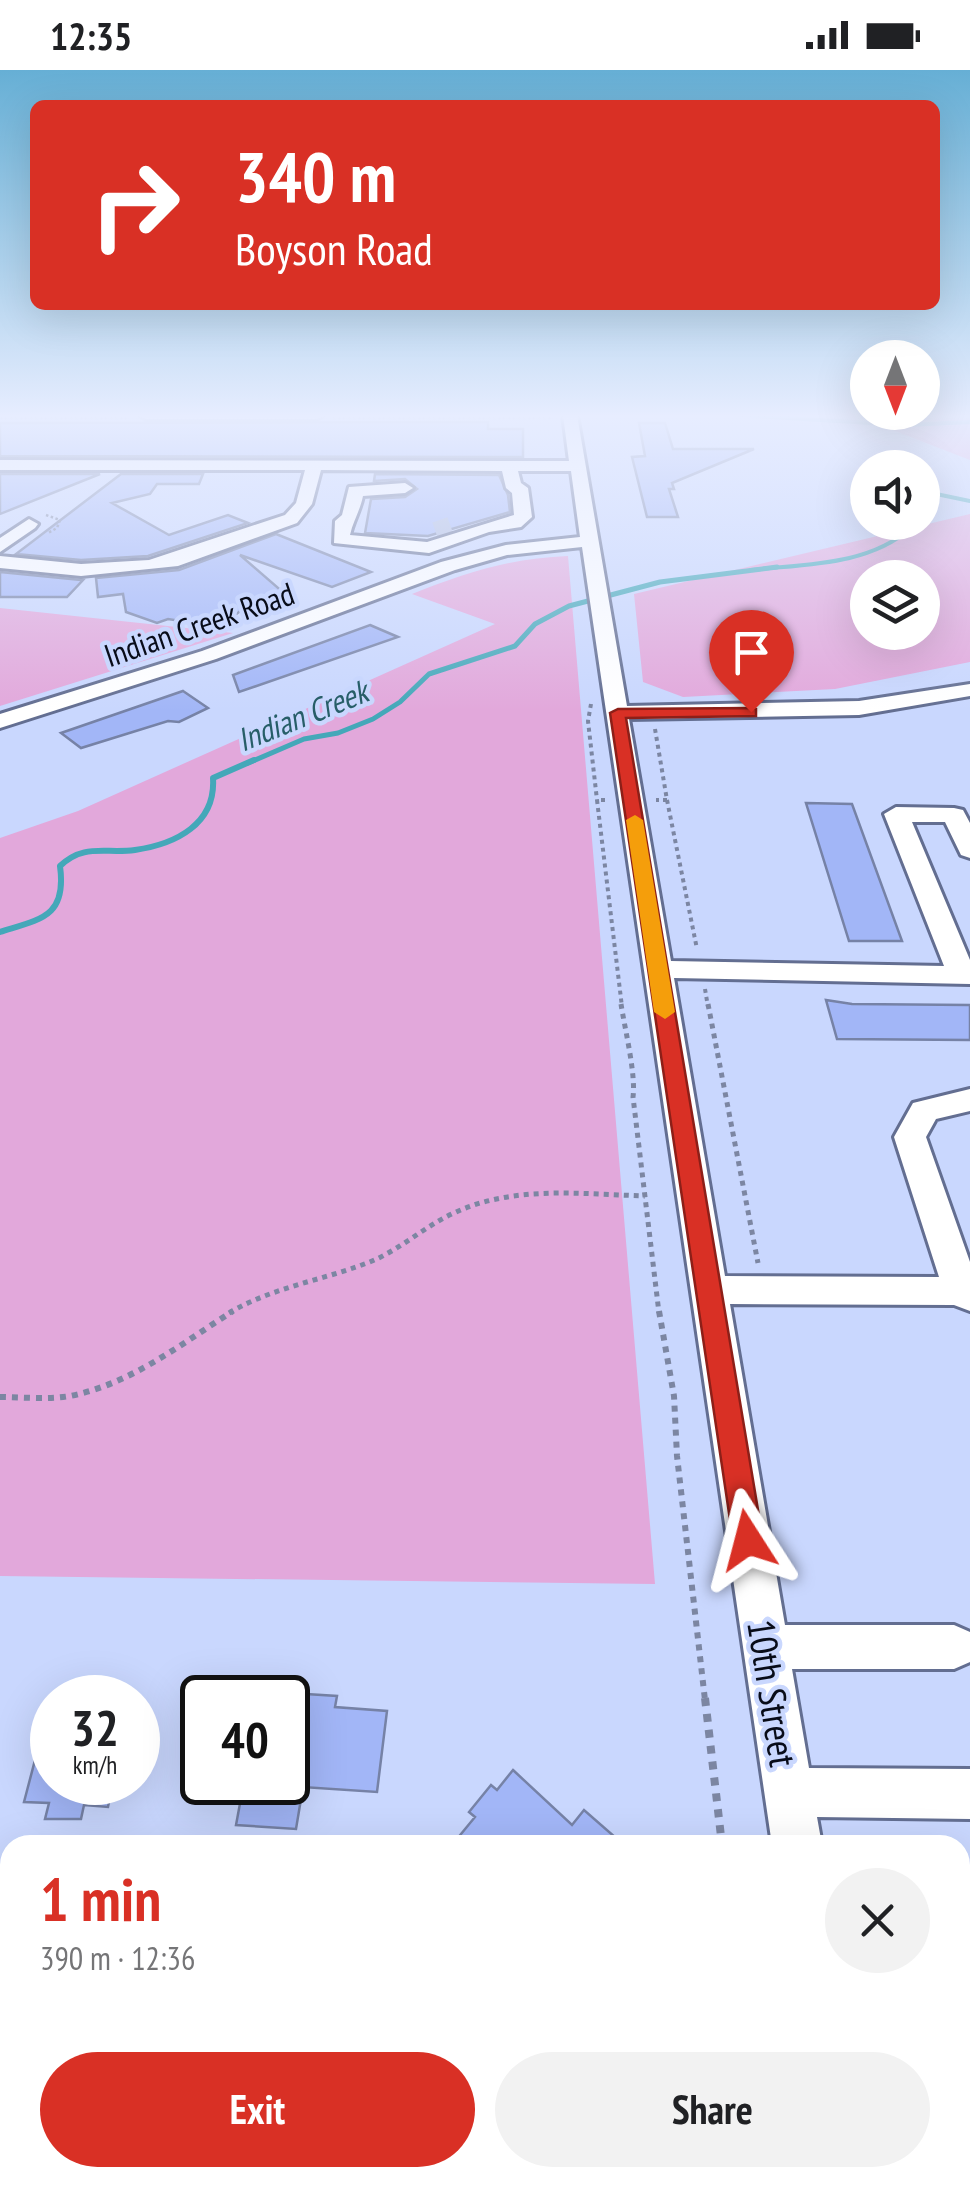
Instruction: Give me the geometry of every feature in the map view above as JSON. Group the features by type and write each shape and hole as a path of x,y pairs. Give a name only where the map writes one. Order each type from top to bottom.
{"street":[{"path":"0,562 81,570 171,562 277,527 297,514"},
{"path":"346,514 350,518 344,521 340,540 435,538 521,520 521,514"},
{"name":"10th Street","path":"586,514 603,617 605,706 658,969 795,1835"},
{"path":"455,523 481,523 486,527"},
{"path":"0,547 34,524"},
{"name":"Indian Creek Road","path":"0,720 214,654 448,566 506,550 590,542"},
{"path":"605,706 859,708 970,690"},
{"path":"658,969 966,975 896,814 954,815 970,850"},
{"path":"708,1290 966,1294 910,1138 924,1111 970,1100"},
{"path":"766,1647 954,1646"},
{"path":"788,1792 970,1794"}],"path":[{"path":"605,706 588,721 629,1066 635,1082 633,1098 663,1344 674,1396 679,1474 721,1835"},
{"path":"654,727 761,1277"},
{"path":"597,800 613,800"},
{"path":"653,800 668,800"},
{"path":"0,1397 66,1397 110,1386 176,1350 254,1298 295,1280 350,1269 384,1256 430,1225 476,1203 518,1195 645,1196"}],"shaded area":[{"path":"970,514 970,662 835,689 683,697 643,682 634,594 861,540 940,540 940,521"},
{"path":"568,556 655,1584 0,1576 0,838 78,811 495,624 412,594 488,568"},
{"path":"0,608 233,633 0,706"}],"building":[{"path":"69,514 131,514 169,535 228,515 248,523 148,556 81,560 16,554"},
{"path":"368,514 504,514 428,536 365,533"},
{"path":"646,514 677,514 678,517 647,517"},
{"path":"276,534 371,572 332,587 240,555 292,600 257,608 251,603 219,627 168,619 157,623 126,612 123,594 98,597 96,578 179,570"},
{"path":"0,572 83,580 67,597 0,597"},
{"path":"370,625 398,637 239,692 233,675"},
{"path":"183,691 208,708 179,722 168,721 81,748 61,733"},
{"path":"806,803 852,804 902,941 849,941"},
{"path":"826,1000 852,1004 970,1005 970,1040 837,1039"},
{"path":"310,1694 337,1696 335,1707 387,1711 377,1792 310,1787"},
{"path":"513,1770 572,1825 584,1810 613,1835 460,1835 475,1817 469,1812 491,1785 497,1790"},
{"path":"30,1779 30,1802 24,1802"},
{"path":"48,1805 84,1805 81,1819 45,1819"},
{"path":"240,1805 300,1805 296,1829 236,1825"}],"waterway":[{"name":"Indian Creek","path":"761,569 835,561 875,550 894,540"},
{"name":"Indian Creek","path":"761,569 777,567"},
{"name":"Indian Creek","path":"248,763 304,739 338,733 373,719 400,702 429,674 515,646 535,624 569,606 660,582 761,569"},
{"name":"Indian Creek","path":"751,570 761,569"},
{"name":"Indian Creek","path":"0,932 48,913 59,896 60,866 78,854 150,847 191,829 208,808 213,778 254,760"}],"tunnel":[{"path":"435,530 455,523"}],"slow traffic":[{"path":"635,820 665,1012"}],"route":[{"path":"748,1540 618,713 751,712"}]}
